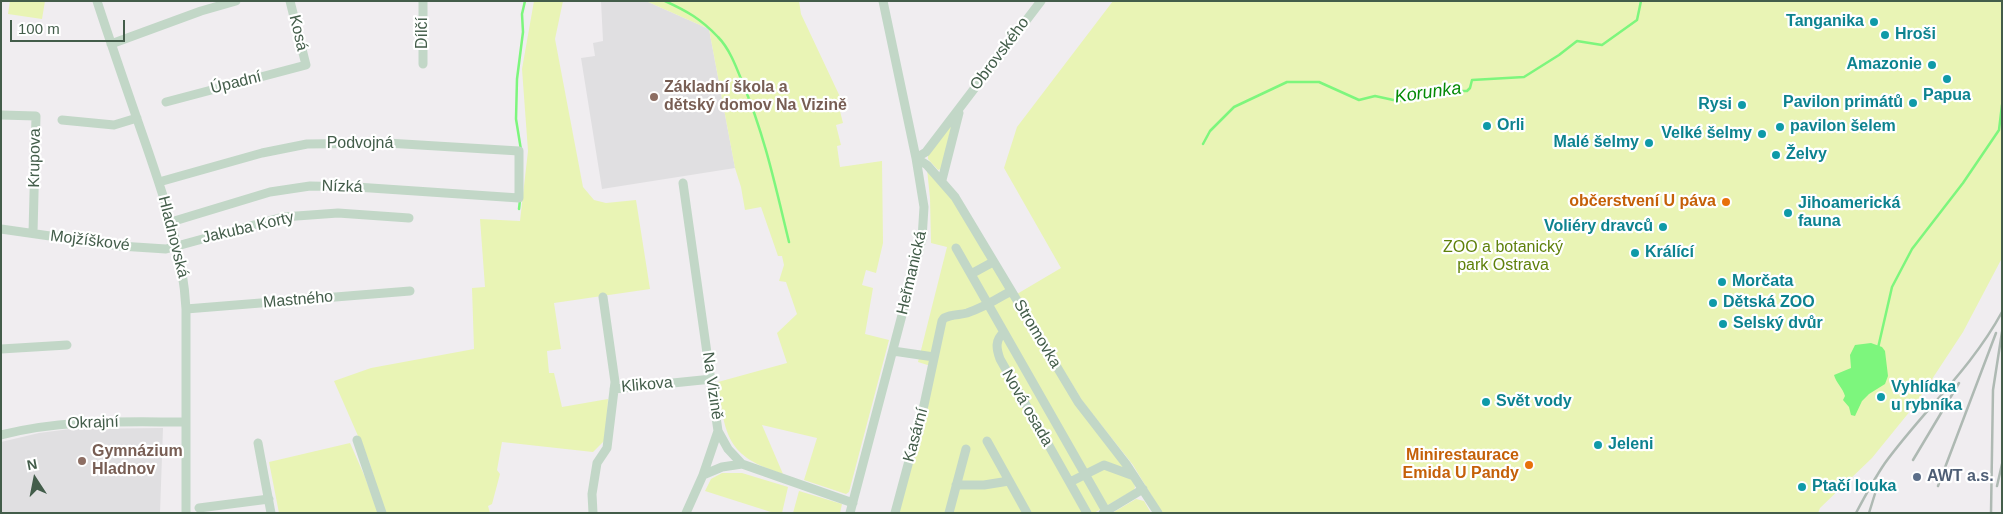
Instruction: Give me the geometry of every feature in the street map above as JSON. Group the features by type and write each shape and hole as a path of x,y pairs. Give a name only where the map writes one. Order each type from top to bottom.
{"street":[{"name":"Hladnovská","path":"97,1 159,182 178,246 185,285 186,513"},
{"path":"111,44 201,11 236,1"},
{"name":"Kosá","path":"290,1 306,65"},
{"name":"Dílčí","path":"422,64 423,1"},
{"name":"Heřmanická","path":"850,513 922,239 924,207 916,158 883,1"},
{"name":"Obrovského","path":"916,158 926,152 1041,1"},
{"name":"Úpadní","path":"166,102 306,65"},
{"name":"Obrovského","path":"942,180 960,108"},
{"name":"Krupova","path":"1,115 36,116 33,233"},
{"name":"Krupova","path":"62,120 114,125 137,118"},
{"name":"Podvojná","path":"159,182 262,153 307,144 387,143 519,151 519,198"},
{"name":"Stromovka","path":"916,158 927,165 942,180 969,220 1078,402 1144,489 1158,513"},
{"name":"Na Vizině","path":"683,183 718,431 728,449 742,464"},
{"name":"Nízká","path":"170,222 270,192 310,186 519,198"},
{"name":"Jakuba Korty","path":"178,246 283,217 338,213 409,218"},
{"name":"Mojžíškové","path":"1,229 120,246 166,249 178,246"},
{"name":"Nová osada","path":"956,248 1084,473 1104,512"},
{"path":"971,274 993,262"},
{"name":"Mastného","path":"186,309 410,291"},
{"path":"988,304 1011,291"},
{"name":"Klikova","path":"603,297 615,382 614,390 712,379"},
{"name":"Kasární","path":"895,513 924,405 944,318 965,313 988,304"},
{"name":"Nová osada","path":"1004,332 998,338 996,349 1000,359 1088,513"},
{"path":"1,349 67,345"},
{"path":"893,351 934,357"},
{"path":"592,513 592,494 597,464 607,448 614,390"},
{"name":"Okrajní","path":"2,432 75,422 186,422"},
{"path":"686,513 703,475 718,431"},
{"path":"357,440 382,513"},
{"path":"987,441 1027,513"},
{"path":"258,443 271,513"},
{"path":"949,513 966,449"},
{"path":"703,475 722,467 742,464 853,503"},
{"path":"1070,482 1084,473 1104,465 1134,476"},
{"path":"956,485 984,486 1009,480"},
{"path":"1104,512 1144,489"},
{"path":"199,508 269,499"}],"shaded area":[{"name":"Základní škola a dětský domov Na Vizině","path":"601,1 646,1 709,29 735,168 602,189 581,58 595,56 593,43 603,41"},
{"path":"1871,343 1882,347 1885,351 1888,376 1885,384 1862,401 1855,416 1851,415 1849,407 1843,400 1844,393 1834,375 1851,368 1850,355 1855,345"},
{"name":"Gymnázium Hladnov","path":"163,428 160,513 1,513 1,442 39,433 70,429"}],"green space":[{"path":"10,1 45,1 42,19 8,14"},
{"path":"534,1 563,1 555,39 583,187 594,200 606,203 636,200 650,289 554,303 561,349 547,351 549,373 554,373 562,407 608,399 606,439 593,452 502,442 497,470 500,474 492,504 488,506 490,513 385,513 369,461 334,381 371,368 474,349 472,288 485,287 480,219 520,221 528,151 522,69"},
{"path":"646,1 799,1 801,14 842,101 838,103 843,123 836,125 841,145 837,146 840,167 882,161 883,243 876,273 866,270 862,285 873,288 865,334 889,340 849,492 846,494 804,480 817,438 762,425 783,474 750,460 732,442 727,430 723,417 718,382 787,363 777,333 797,314 786,282 779,281 784,265 782,256 778,256 761,207 745,210 735,168 709,29"},
{"name":"ZOO a botanický park Ostrava","path":"1113,1 2002,1 2002,258 1963,332 1915,405 1872,458 1820,508 1818,513 1162,513 1133,465 1083,402 1017,294 1061,268 1004,168 1017,127"},
{"path":"952,124 941,169 938,170 928,159 928,152"},
{"path":"927,169 945,188 1077,407 1119,459 1134,483 1134,490 1094,513 897,513 934,367 918,362 947,247 931,243"},
{"path":"350,443 378,513 279,513 269,462"},
{"path":"722,473 742,473 788,487 782,513 774,513 705,491 711,479"},
{"path":"799,491 842,504 840,513 793,513"},
{"path":"1136,499 1144,501 1151,513 1112,513"}],"waterway":[{"path":"521,150 516,119 517,79 523,32 522,14 525,1"},
{"path":"665,1 700,20 730,53 758,123 789,242"},
{"name":"Korunka","path":"1203,144 1210,131 1234,107 1287,82 1319,82 1359,100 1375,96 1398,101 1428,91 1467,91 1472,80 1524,77 1577,41 1602,45 1637,20 1641,1"},
{"path":"1878,348 1892,287 1912,249 1963,183 1999,130 2002,105"},
{"path":"519,209 520,200"}],"railway":[{"path":"1856,513 1885,463 1976,352 2002,312"},
{"path":"1991,513 1993,390 2002,332"},
{"path":"1938,486 1996,333"},
{"path":"1913,460 1959,383"},
{"path":"1997,486 2002,464"},
{"path":"1869,513 1878,484"}],"place":[{"name":"Tanganika","path":"1874,22"},
{"name":"Hroši","path":"1885,35"},
{"name":"Amazonie","path":"1932,65"},
{"name":"Papua","path":"1947,79"},
{"name":"Základní škola a dětský domov Na Vizině","path":"654,97"},
{"name":"Pavilon primátů","path":"1913,103"},
{"name":"Rysi","path":"1742,105"},
{"name":"Orli","path":"1487,126"},
{"name":"pavilon šelem","path":"1780,127"},
{"name":"Velké šelmy","path":"1762,134"},
{"name":"Malé šelmy","path":"1649,143"},
{"name":"Želvy","path":"1776,155"},
{"name":"občerstvení U páva","path":"1726,202"},
{"name":"Jihoamerická fauna","path":"1788,213"},
{"name":"Voliéry dravců","path":"1663,227"},
{"name":"Králící","path":"1635,253"},
{"name":"Morčata","path":"1722,282"},
{"name":"Dětská ZOO","path":"1713,303"},
{"name":"Selský dvůr","path":"1723,324"},
{"name":"Vyhlídka u rybníka","path":"1881,397"},
{"name":"Svět vody","path":"1486,402"},
{"name":"Jeleni","path":"1598,445"},
{"name":"Gymnázium Hladnov","path":"82,461"},
{"name":"Minirestaurace Emida U Pandy","path":"1529,465"},
{"name":"AWT a.s.","path":"1917,477"},
{"name":"Ptačí louka","path":"1802,487"}]}
